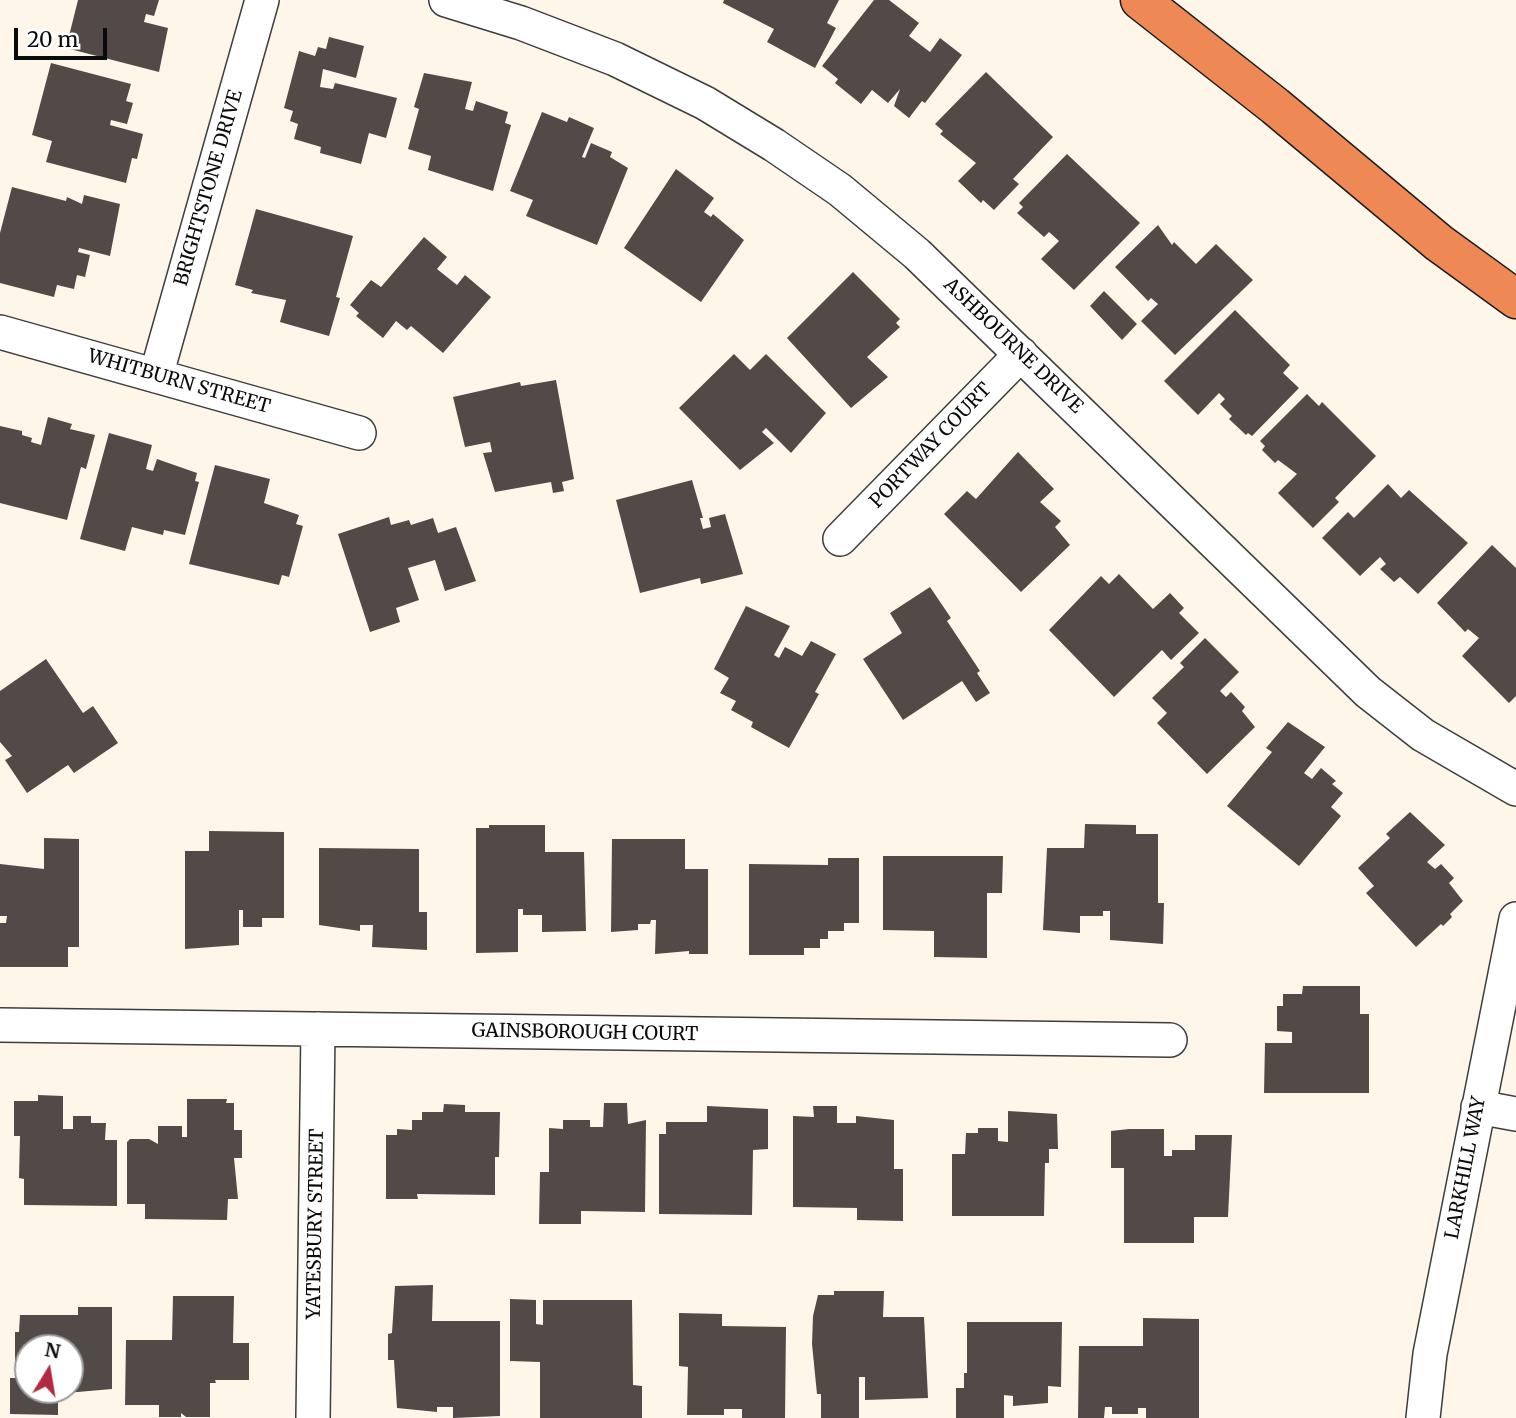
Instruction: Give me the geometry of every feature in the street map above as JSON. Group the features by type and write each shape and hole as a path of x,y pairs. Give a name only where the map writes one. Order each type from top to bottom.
{"highway":[{"path":"1140,0 1275,106 1439,243 1516,299"}],"street":[{"name":"BRIGHTSTONE DRIVE","path":"156,376 262,0"},
{"name":"ASHBOURNE DRIVE","path":"446,0 521,23 615,59 705,103 840,190 917,254 1368,692 1423,735 1485,774 1516,789"},
{"name":"WHITBURN STREET","path":"0,332 359,433"},
{"name":"PORTWAY COURT","path":"840,539 1021,354"},
{"name":"LARKHILL WAY","path":"1423,1418 1430,1354 1516,919"},
{"name":"GAINSBOROUGH COURT","path":"0,1025 1170,1040"},
{"name":"YATESBURY STREET","path":"313,1418 318,1029"},
{"path":"1478,1107 1516,1114"}],"building":[{"path":"78,0 159,0 154,16 146,14 144,22 168,28 159,72 66,48"},
{"path":"724,0 839,0 827,23 836,28 815,68 767,42 774,29 723,3"},
{"path":"874,0 889,0 919,23 909,36 930,52 940,38 962,55 925,103 922,101 909,118 894,106 900,89 888,103 872,90 861,104 835,83 838,79 822,66"},
{"path":"329,37 364,46 356,78 323,69 320,87 333,89 335,83 397,98 386,138 369,133 361,164 320,153 321,147 294,139 298,124 290,121 293,111 284,108 299,51 315,56 318,47 326,49"},
{"path":"51,63 131,84 126,101 133,103 127,124 111,120 110,125 143,134 137,159 132,158 126,183 46,162 52,141 32,135"},
{"path":"986,72 1053,137 1013,179 1019,184 994,210 983,200 981,203 958,181 976,163 940,134 943,131 935,124"},
{"path":"424,73 472,82 465,109 473,111 476,101 508,112 505,123 511,125 493,191 428,170 431,156 408,149 419,109 414,107"},
{"path":"542,112 567,122 569,117 594,128 582,157 585,158 591,143 612,152 610,157 628,168 597,245 526,216 533,200 510,191"},
{"path":"1067,154 1140,223 1074,290 1041,259 1059,241 1049,232 1044,237 1017,213 1023,207 1019,203"},
{"path":"676,169 714,198 704,212 711,217 713,214 744,240 701,302 624,248"},
{"path":"12,187 66,201 67,197 82,204 84,195 120,204 110,256 79,248 78,252 90,255 85,277 77,275 74,289 57,285 54,297 0,283 0,233"},
{"path":"256,209 353,236 336,297 340,298 329,336 280,322 286,300 251,293 253,290 235,285"},
{"path":"1158,225 1172,245 1174,242 1196,264 1216,244 1253,280 1175,355 1141,321 1158,304 1151,298 1148,301 1115,267"},
{"path":"424,237 447,257 437,269 457,285 465,275 491,297 443,353 411,326 407,330 396,321 383,338 356,316 359,313 350,305 371,280 381,287"},
{"path":"853,272 900,319 896,323 900,327 867,357 888,377 851,408 787,338"},
{"path":"1104,291 1137,324 1122,340 1090,306"},
{"path":"1235,310 1290,365 1283,373 1299,388 1252,436 1248,433 1246,435 1229,419 1232,416 1220,404 1225,399 1219,393 1198,415 1164,381"},
{"path":"734,354 750,370 766,354 826,413 791,453 766,428 762,432 774,443 740,470 679,408"},
{"path":"556,380 574,479 562,482 564,491 553,493 551,482 495,492 483,453 492,452 490,442 465,447 453,397 520,382 521,386"},
{"path":"1307,394 1319,406 1322,402 1376,456 1335,498 1339,502 1313,528 1278,493 1297,474 1278,460 1275,463 1262,450 1265,446 1260,441"},
{"path":"48,417 72,424 70,429 95,435 86,469 81,467 67,520 0,503 0,426 22,431 22,435 32,438 31,442 41,445"},
{"path":"109,433 152,445 146,469 153,471 157,459 197,473 195,481 199,482 185,535 164,530 163,535 132,527 125,551 80,539"},
{"path":"1018,452 1054,489 1040,502 1061,521 1055,527 1070,545 1021,592 944,514 967,491 976,499"},
{"path":"215,465 270,479 264,503 299,515 296,524 303,526 289,577 282,575 279,585 189,564"},
{"path":"692,480 703,518 700,518 703,529 711,527 709,518 725,514 743,574 701,584 700,578 640,593 616,500"},
{"path":"1388,484 1401,498 1409,490 1468,543 1418,594 1400,577 1394,582 1380,569 1386,564 1380,557 1360,576 1322,538 1348,512 1354,518"},
{"path":"389,517 391,525 409,520 411,525 433,518 438,533 456,527 476,581 445,591 435,560 408,568 419,600 396,608 400,622 370,632 338,534"},
{"path":"1492,545 1516,568 1516,696 1509,703 1462,656 1479,638 1468,629 1465,632 1437,603"},
{"path":"1119,574 1153,609 1170,593 1184,608 1179,613 1199,633 1171,660 1162,650 1114,697 1049,630 1101,576 1109,584"},
{"path":"930,587 951,618 947,621 980,671 977,673 990,693 976,702 962,681 903,720 863,659 902,633 890,613"},
{"path":"746,606 790,626 774,655 779,658 785,647 802,656 811,641 836,654 815,692 819,694 789,748 751,727 753,722 731,710 736,701 720,693 729,678 714,669"},
{"path":"1205,638 1239,672 1220,691 1226,697 1231,692 1245,707 1242,711 1255,727 1207,774 1157,723 1167,713 1152,698 1184,667 1180,663"},
{"path":"46,659 83,713 93,706 118,743 74,773 68,765 27,793 5,760 12,756 0,742 0,691"},
{"path":"1288,722 1325,747 1304,773 1312,779 1321,768 1336,781 1332,784 1343,793 1331,807 1341,816 1299,866 1227,806 1272,752 1266,748"},
{"path":"1410,812 1445,845 1427,862 1435,869 1441,864 1454,878 1449,883 1463,901 1443,926 1441,924 1416,947 1366,893 1374,886 1358,868 1390,838 1386,834"},
{"path":"1085,824 1136,825 1136,834 1158,834 1158,903 1164,903 1163,944 1110,940 1110,911 1103,911 1103,916 1080,916 1080,933 1043,930 1047,848 1084,848"},
{"path":"489,825 545,825 545,852 584,852 586,931 542,932 542,915 523,915 523,909 518,909 518,952 476,953 476,828 489,828"},
{"path":"209,831 284,832 284,918 262,918 262,927 243,927 243,910 239,910 239,945 185,949 185,851 209,851"},
{"path":"44,838 79,839 79,947 68,947 68,967 0,967 0,923 6,923 7,916 0,916 0,864 44,869"},
{"path":"612,839 685,839 685,869 708,869 708,954 689,954 689,951 655,954 656,920 651,920 650,924 638,924 638,930 611,932"},
{"path":"319,848 419,849 419,912 427,912 427,950 372,947 373,925 360,925 360,931 319,925"},
{"path":"883,856 1003,856 1002,893 987,893 987,958 934,957 934,931 883,930"},
{"path":"828,858 859,858 859,923 844,923 844,931 828,931 828,939 820,939 820,948 804,948 804,955 749,955 749,864 828,865"},
{"path":"1303,986 1360,986 1360,1014 1369,1014 1369,1093 1264,1093 1265,1043 1292,1043 1292,1032 1277,1031 1277,1006 1283,1006 1283,994 1302,994"},
{"path":"38,1095 63,1096 63,1129 73,1129 73,1116 91,1116 91,1123 106,1123 105,1140 117,1140 117,1206 24,1205 24,1179 19,1178 20,1136 14,1136 14,1101 38,1101"},
{"path":"187,1099 227,1099 226,1103 234,1103 234,1130 242,1130 242,1158 234,1158 238,1199 228,1199 227,1220 145,1219 145,1204 127,1204 127,1142 130,1139 149,1139 158,1144 158,1126 182,1126 182,1137 187,1137"},
{"path":"604,1103 627,1103 628,1124 646,1120 645,1212 581,1211 581,1224 539,1224 540,1172 549,1172 549,1128 563,1129 563,1120 590,1120 590,1127 603,1127"},
{"path":"444,1104 465,1105 465,1112 500,1112 499,1157 495,1157 495,1195 417,1194 418,1199 386,1199 386,1135 397,1135 397,1129 412,1130 412,1120 422,1120 422,1112 443,1112"},
{"path":"707,1106 768,1109 768,1149 753,1150 752,1215 659,1214 659,1134 666,1134 666,1122 707,1122"},
{"path":"813,1106 837,1106 837,1123 856,1123 856,1116 894,1120 894,1169 903,1169 903,1221 857,1220 857,1208 793,1207 793,1116 814,1117"},
{"path":"1008,1111 1057,1114 1058,1149 1049,1149 1049,1163 1045,1163 1044,1216 952,1216 952,1154 965,1154 966,1133 978,1133 978,1128 998,1128 998,1141 1008,1142"},
{"path":"1164,1129 1164,1156 1172,1156 1172,1150 1195,1150 1195,1135 1232,1135 1228,1217 1194,1217 1194,1243 1124,1243 1124,1168 1111,1168 1111,1131"},
{"path":"433,1285 432,1321 500,1321 500,1416 453,1418 453,1407 437,1407 437,1412 397,1408 394,1360 388,1360 388,1334 392,1333 395,1286"},
{"path":"834,1291 884,1291 883,1317 924,1317 928,1398 865,1400 865,1377 859,1377 859,1418 821,1418 821,1394 817,1394 812,1344 813,1316 818,1295 834,1295"},
{"path":"173,1296 234,1296 233,1343 249,1343 249,1380 215,1380 216,1383 210,1383 210,1417 186,1417 181,1413 181,1417 159,1417 159,1405 125,1405 126,1340 172,1340"},
{"path":"510,1299 536,1300 536,1324 543,1325 543,1300 632,1300 633,1385 642,1386 642,1418 540,1418 540,1362 510,1361"},
{"path":"78,1307 112,1307 112,1389 84,1391 84,1334 15,1334 19,1332 20,1315 78,1315"},
{"path":"679,1313 722,1314 722,1326 786,1327 785,1418 742,1418 742,1409 724,1409 724,1415 687,1415 688,1367 679,1366"},
{"path":"1143,1318 1199,1319 1199,1418 1146,1418 1146,1408 1138,1408 1138,1414 1112,1414 1112,1407 1105,1407 1104,1418 1078,1418 1079,1346 1143,1346"},
{"path":"967,1322 1062,1322 1061,1387 1048,1386 1048,1403 1013,1406 1013,1396 1004,1395 1004,1418 956,1418 956,1388 964,1388 964,1373 967,1373"},
{"path":"10,1378 14,1378 14,1404 58,1404 58,1415 10,1414"}]}
